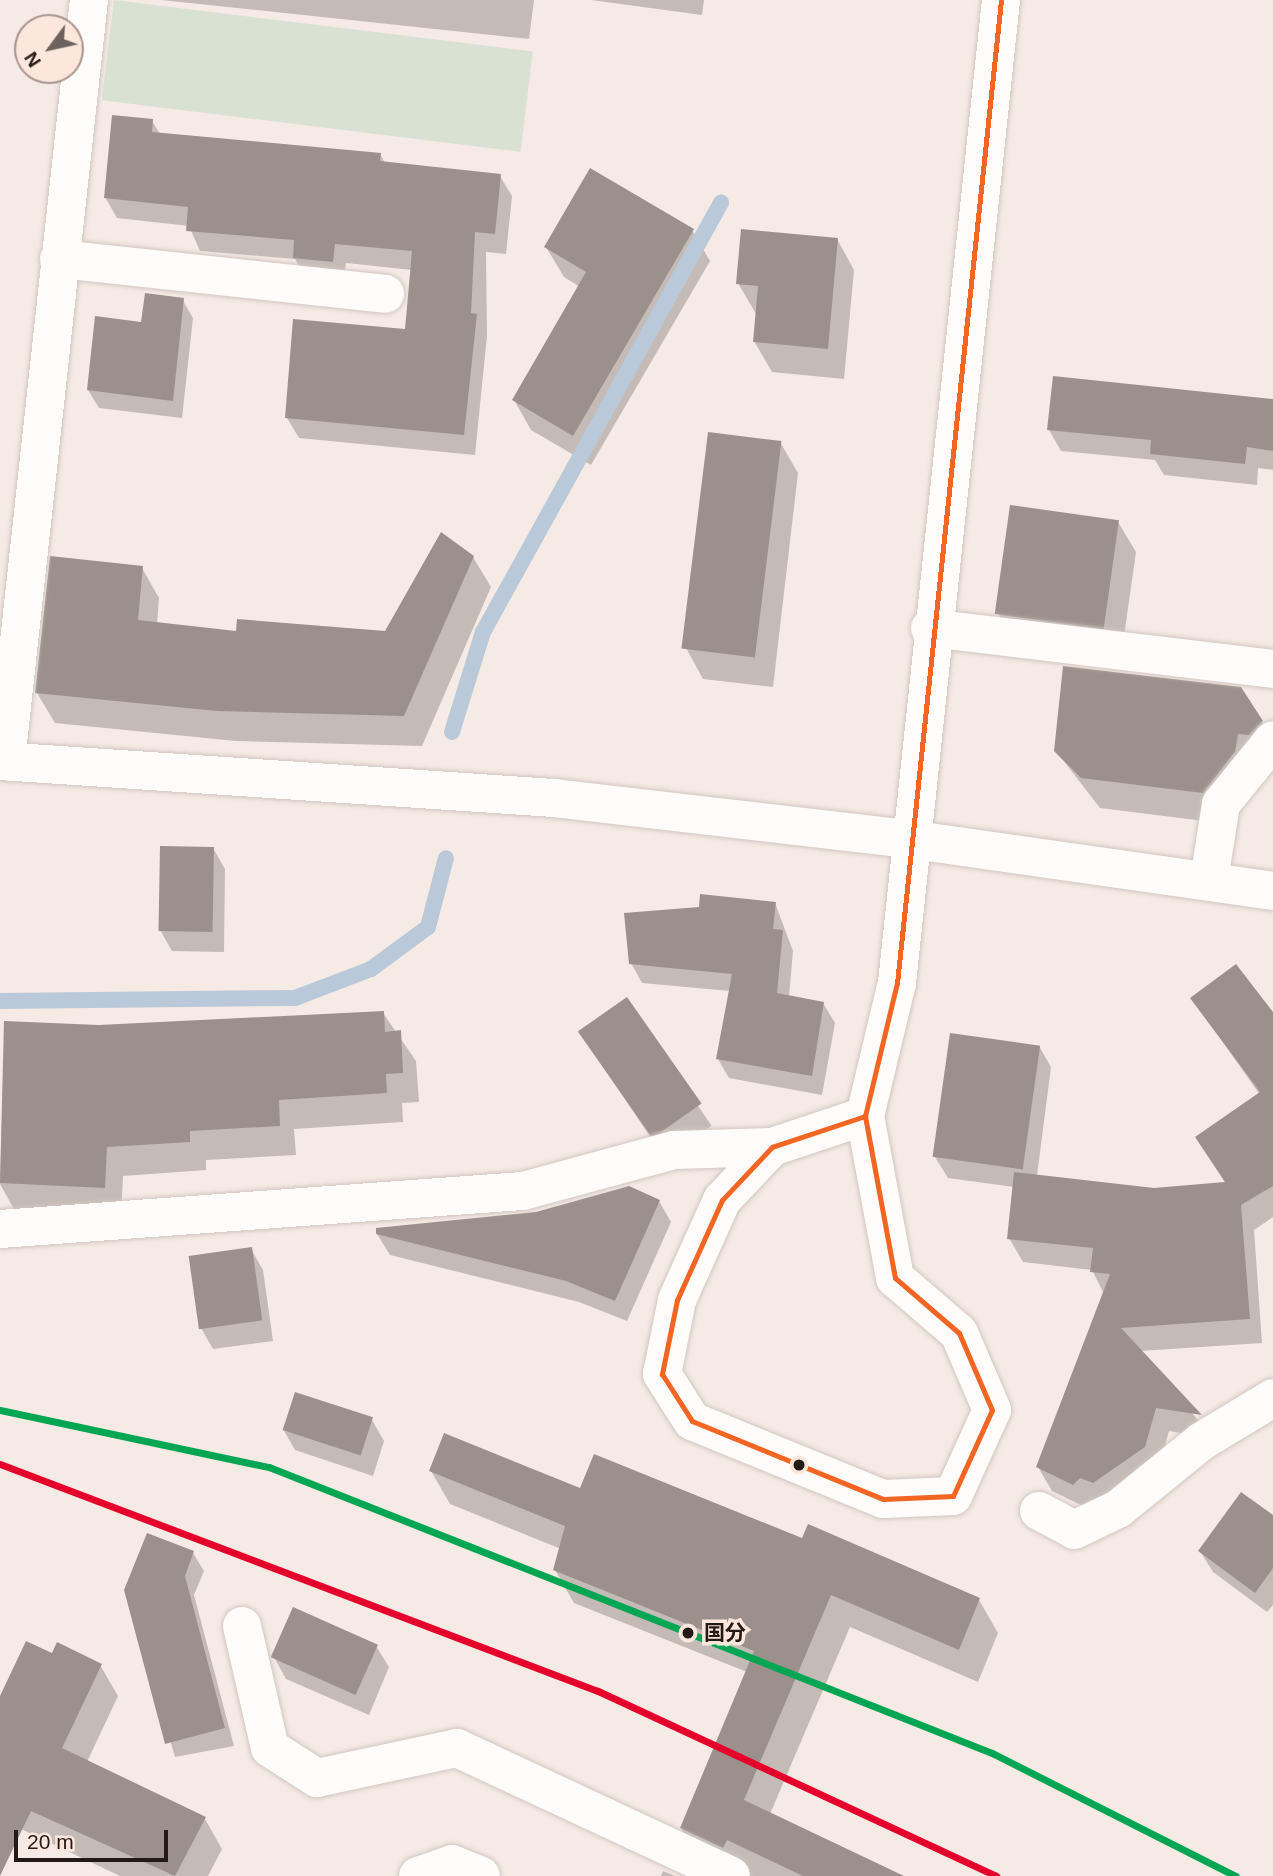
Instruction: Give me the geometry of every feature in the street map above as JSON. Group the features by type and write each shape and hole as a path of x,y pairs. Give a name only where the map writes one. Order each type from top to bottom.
{"street":[{"path":"89,0 3,761 555,798 908,839 1273,891"},
{"path":"772,1147 722,1200 677,1300 662,1374 692,1421 883,1499 953,1496 992,1410 959,1333 895,1278 865,1116 897,983 908,839 930,628 1001,0"},
{"path":"60,259 385,294"},
{"path":"930,628 1273,669"},
{"path":"1209,880 1221,804 1273,740"},
{"path":"0,1229 523,1191 674,1150 772,1147 865,1116"},
{"path":"1039,1511 1074,1530 1118,1509 1202,1441 1273,1398"},
{"path":"242,1626 270,1748 317,1778 457,1748 731,1876"},
{"path":"418,1876 452,1864 481,1876"}],"green space":[{"path":"114,0 533,51 521,152 102,100"}],"building":[{"path":"112,115 153,119 152,132 381,153 380,161 501,174 495,234 475,232 471,313 477,314 464,435 285,418 293,319 405,329 412,251 335,244 333,262 293,258 294,240 186,231 188,207 104,198"},
{"path":"590,168 694,229 573,436 512,400 586,272 544,247"},
{"path":"741,229 838,238 828,349 753,342 758,286 736,284"},
{"path":"145,293 184,298 173,401 87,390 95,316 141,322"},
{"path":"1053,376 1273,399 1273,451 1247,447 1245,464 1150,454 1151,440 1047,430"},
{"path":"708,432 781,441 755,657 681,648"},
{"path":"1010,505 1119,520 1104,629 995,614"},
{"path":"441,532 474,556 404,716 217,711 35,693 50,556 143,566 138,620 236,631 237,619 385,631"},
{"path":"1063,666 1241,687 1263,721 1249,735 1238,734 1235,752 1203,793 1081,778 1054,751"},
{"path":"160,846 214,847 213,932 159,931"},
{"path":"700,894 776,902 773,929 783,930 777,993 824,1002 812,1076 716,1059 732,974 629,964 624,913 699,907"},
{"path":"1236,964 1273,1012 1273,1186 1241,1205 1250,1319 1121,1328 1202,1415 1156,1408 1145,1447 1093,1483 1080,1478 1073,1485 1036,1467 1110,1274 1090,1272 1093,1248 1007,1239 1014,1172 1154,1188 1225,1182 1195,1137 1260,1092 1190,998"},
{"path":"627,997 702,1103 652,1138 578,1031"},
{"path":"384,1011 385,1032 401,1030 403,1073 386,1074 387,1093 279,1100 280,1126 190,1131 190,1142 107,1147 105,1188 0,1183 4,1021 99,1025"},
{"path":"950,1033 1040,1046 1023,1169 933,1157"},
{"path":"629,1186 660,1200 615,1301 566,1281 376,1234 376,1228 536,1212"},
{"path":"252,1247 262,1320 199,1329 189,1256"},
{"path":"295,1392 373,1417 361,1455 283,1430"},
{"path":"444,1433 580,1488 594,1454 802,1538 808,1524 980,1598 959,1650 831,1595 744,1800 904,1876 803,1876 727,1840 723,1848 680,1828 754,1651 553,1570 565,1526 429,1471"},
{"path":"1241,1492 1273,1515 1273,1568 1255,1593 1198,1551"},
{"path":"147,1533 194,1551 185,1576 225,1728 165,1744 124,1590"},
{"path":"293,1607 378,1645 356,1695 271,1657"},
{"path":"26,1641 52,1653 57,1642 102,1664 62,1748 206,1817 175,1876 31,1811 0,1876 0,1696"}],"waterway":[{"path":"452,732 483,632 721,203"},
{"path":"0,1001 295,998 371,969 428,927 446,858"}],"transit line":[{"path":"865,1116 772,1147 722,1200 677,1300 662,1374 692,1421 883,1499 953,1496 992,1410 959,1333 895,1278 865,1116 897,983 1001,0"},
{"path":"0,1410 269,1467 992,1753 1236,1876"},
{"path":"0,1464 598,1691 996,1876"}],"place":[{"name":"国分","path":"688,1633"}]}
